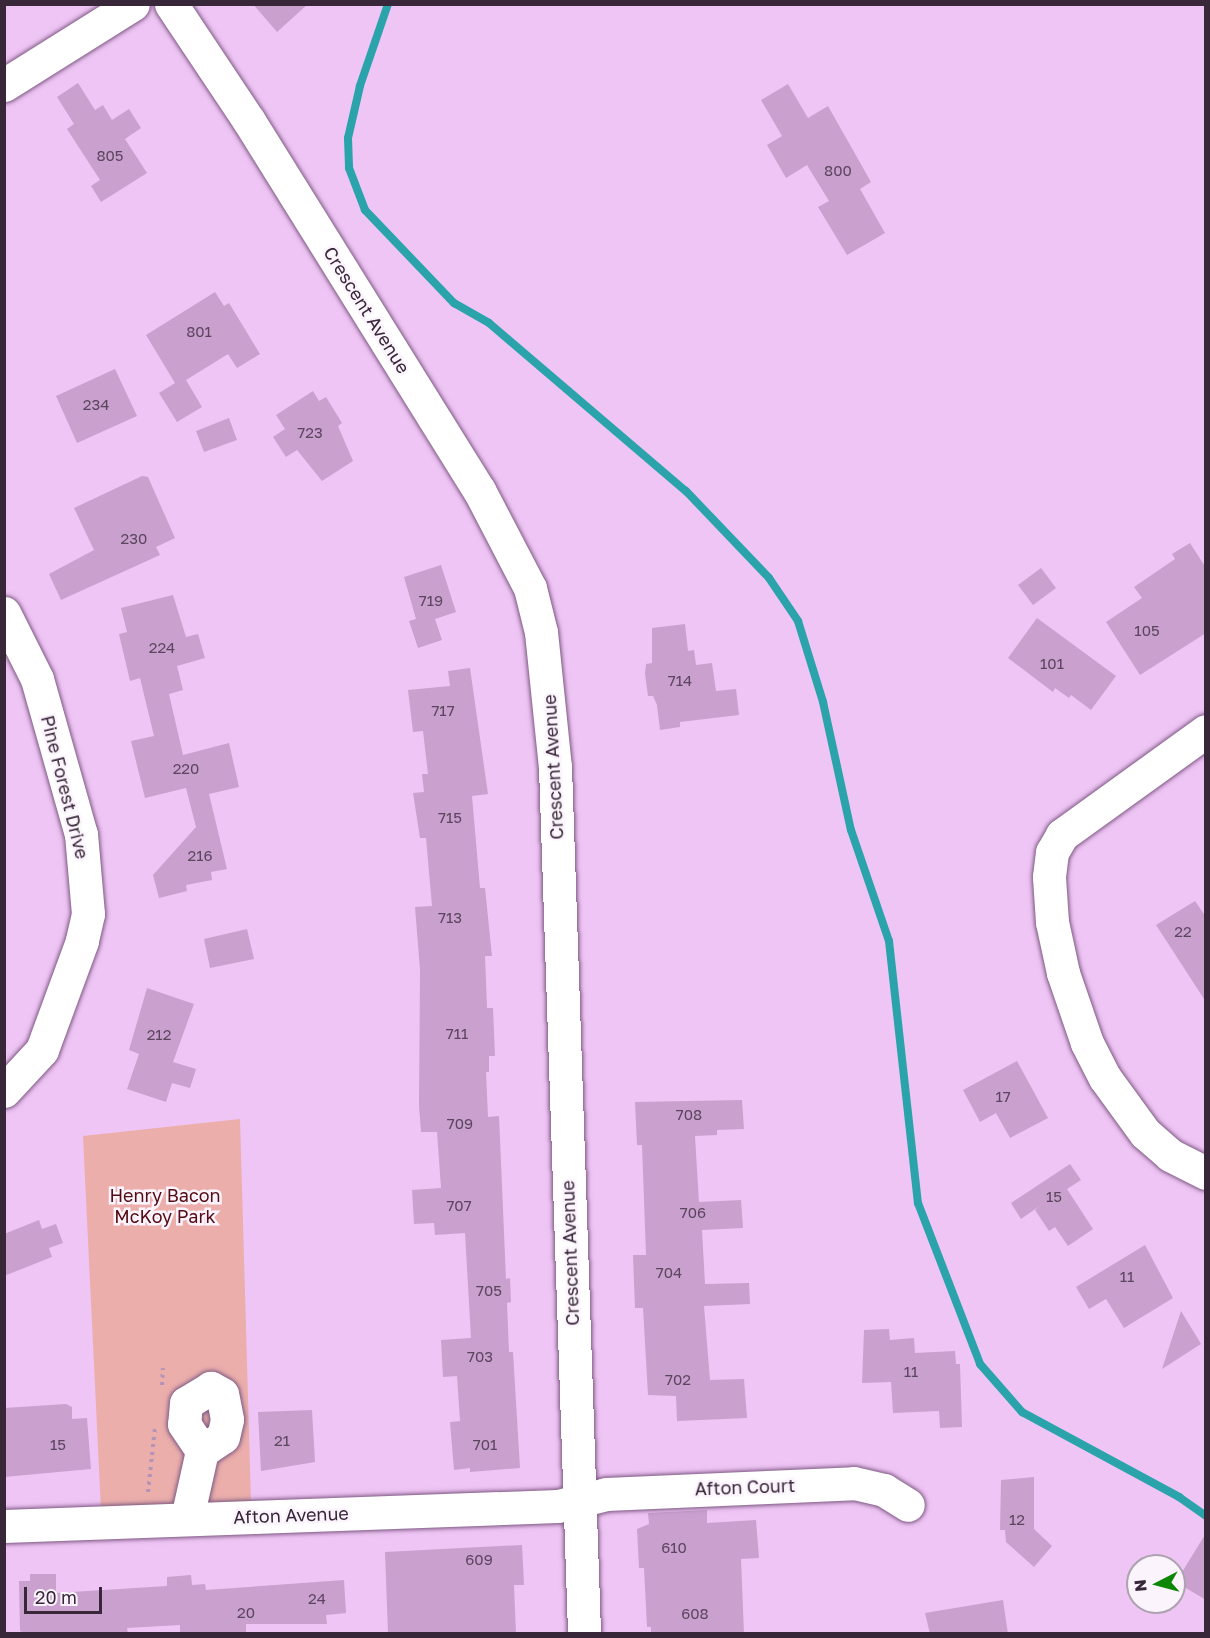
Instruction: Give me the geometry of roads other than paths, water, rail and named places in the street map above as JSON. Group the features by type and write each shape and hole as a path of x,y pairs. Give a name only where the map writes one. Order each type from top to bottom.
{"street":[{"path":"4,85 133,4"},
{"name":"Crescent Avenue","path":"171,4 255,131 473,480 530,588 545,656 555,768 584,1634"},
{"name":"Pine Forest Drive","path":"4,613 37,679 81,834 88,915 82,941 42,1050 4,1091"},
{"path":"1206,731 1062,835 1052,852 1049,877 1052,922 1063,973 1091,1052 1123,1107 1145,1133 1170,1155 1206,1173"},
{"path":"187,1518 202,1451"},
{"name":"Afton Court","path":"578,1503 606,1494 854,1483 884,1490 908,1505"},
{"name":"Afton Avenue","path":"4,1526 578,1503"}],"waterway":[{"path":"388,4 360,86 348,138 349,168 365,210 454,303 489,323 686,491 769,578 798,621 823,702 851,830 889,941 918,1203 980,1364 1022,1412 1179,1497 1206,1516"}],"park label":[{"name":"Henry Bacon McKoy Park","path":"165,1206"}]}
